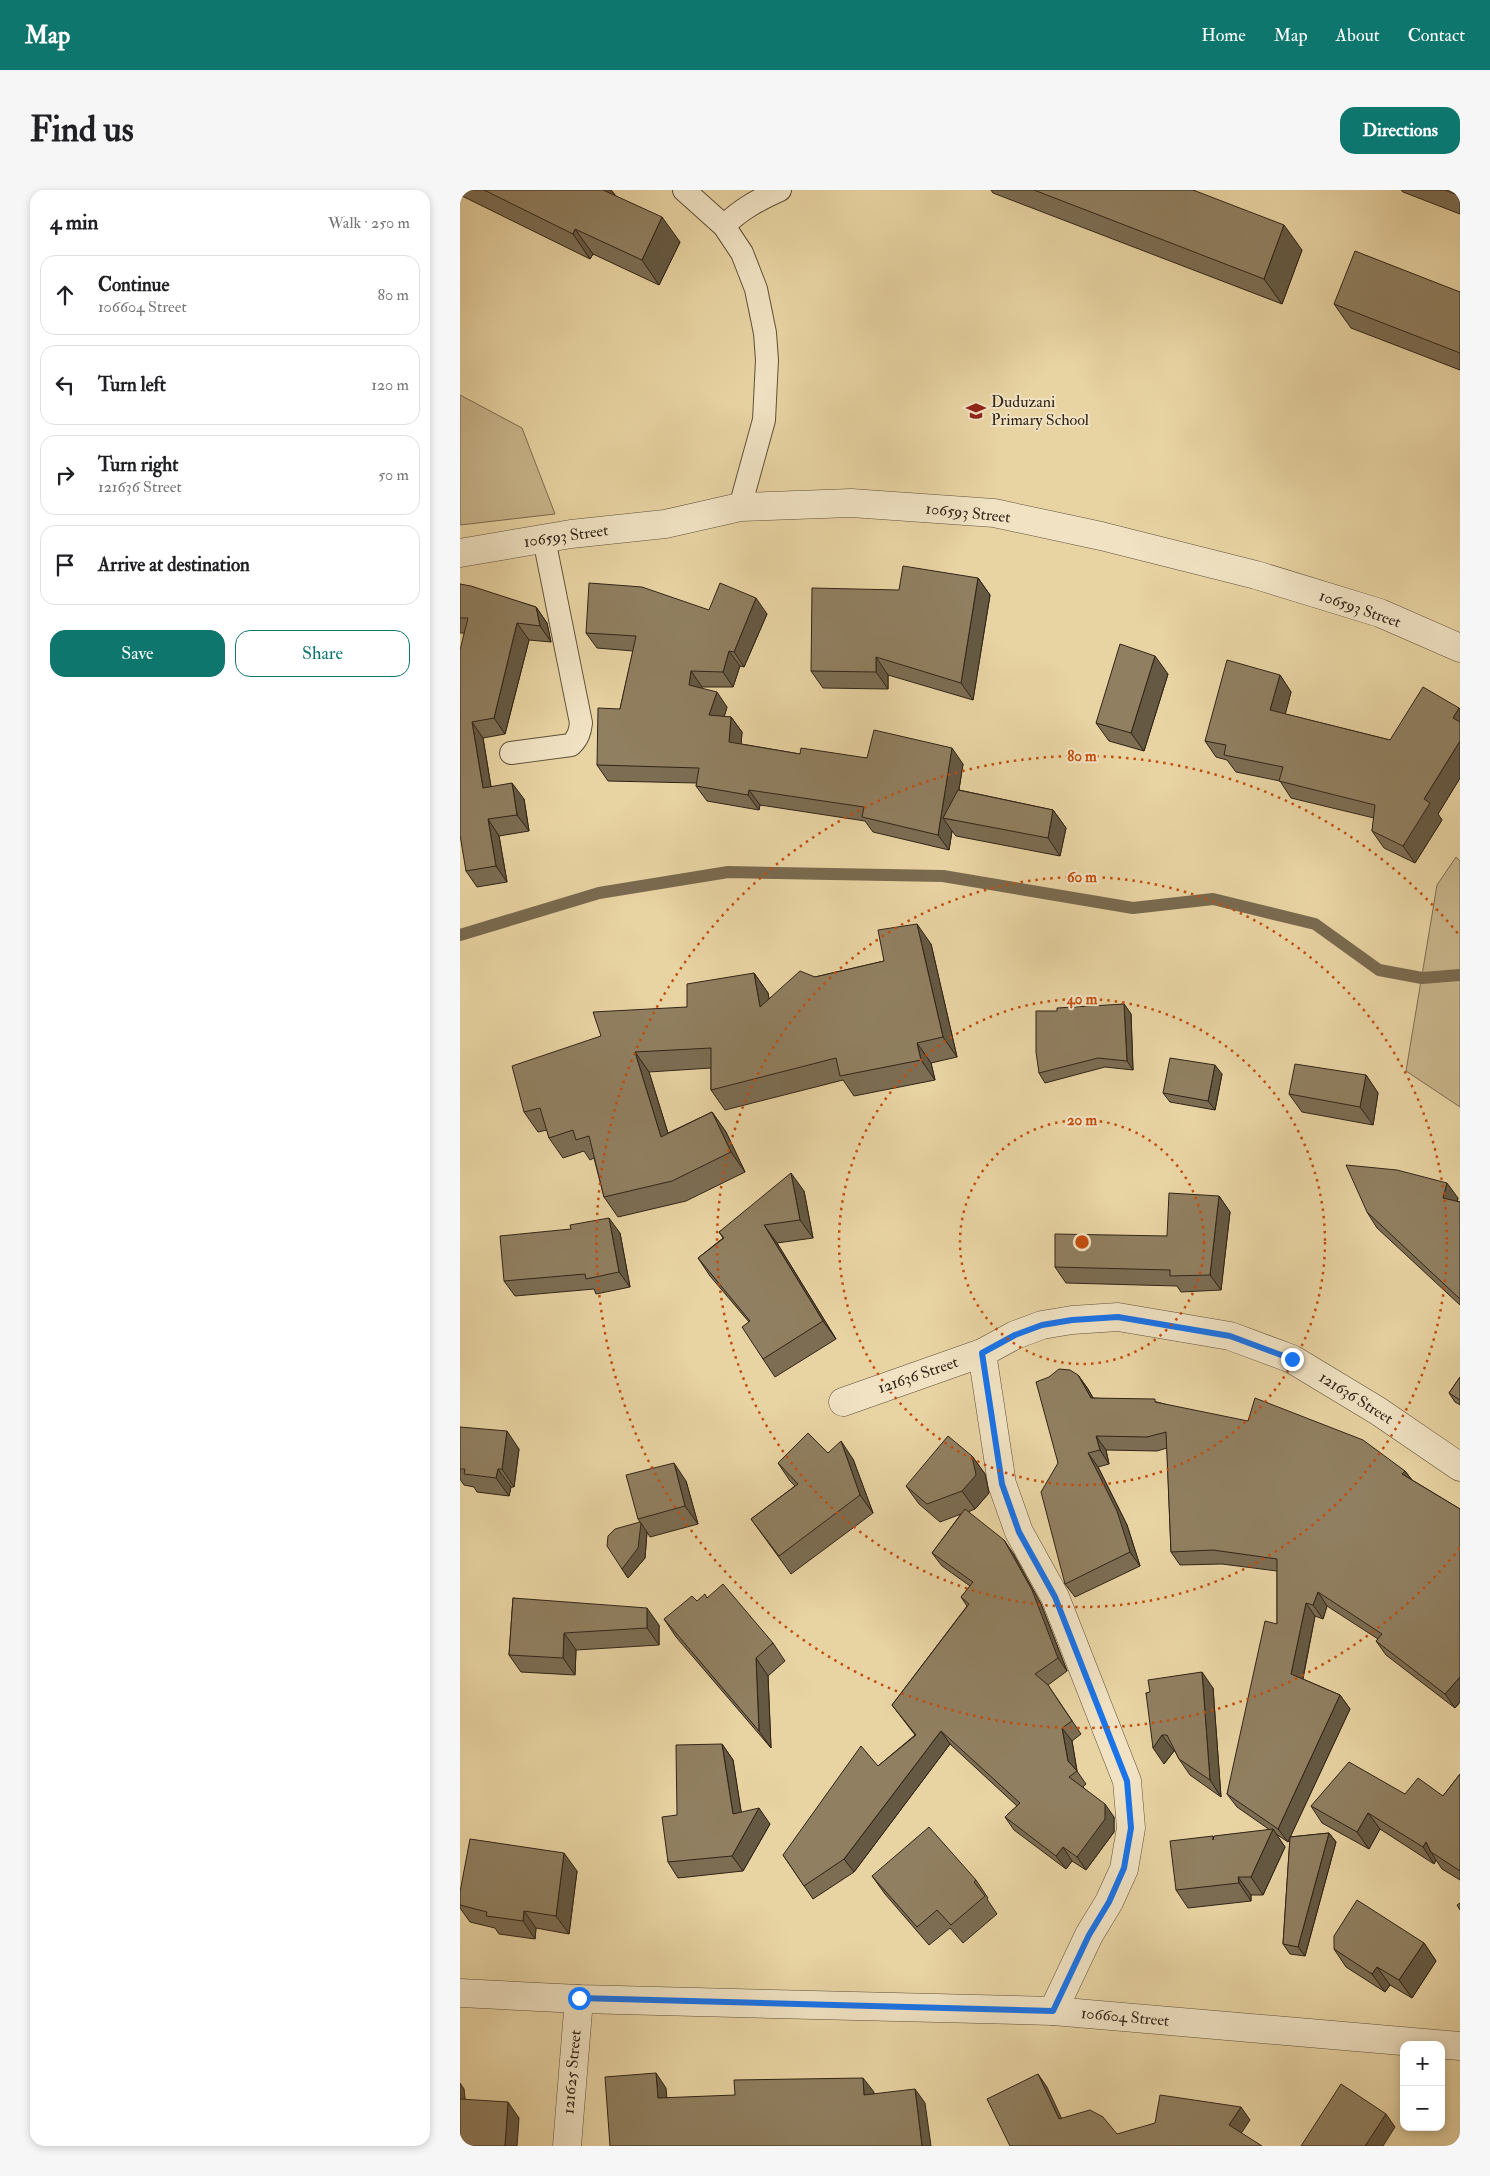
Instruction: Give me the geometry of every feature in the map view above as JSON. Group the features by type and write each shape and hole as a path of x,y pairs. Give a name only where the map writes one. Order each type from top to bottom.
{"street":[{"name":"106593 Street","path":"460,553 571,534 665,524 740,507 851,503 994,513 1101,536 1256,575 1380,613 1460,648"},
{"name":"121636 Street","path":"843,1402 982,1353 1015,1335 1042,1325 1072,1320 1118,1317 1230,1336 1292,1359 1378,1411 1460,1467"},
{"path":"982,1353 1002,1484 1019,1532 1055,1597 1127,1781 1131,1828 1124,1868 1109,1902 1089,1935 1053,2011"},
{"name":"106604 Street","path":"460,1993 1053,2011 1460,2046"},
{"name":"121625 Street","path":"567,2146 579,1998"}],"lane":[{"path":"684,190 724,226 742,253 752,273 765,332 764,420 740,507"},
{"path":"724,226 738,212 751,203 780,190"},
{"path":"511,753 571,745 577,739 580,732 581,723 544,538"}],"shaded area":[{"path":"460,395 522,428 555,514 460,525"},
{"path":"1456,857 1460,861 1460,1107 1406,1071 1437,885"}],"building":[{"path":"484,190 603,190 662,217 642,260 575,229 573,234"},
{"path":"1034,190 1193,190 1284,225 1264,279"},
{"path":"1445,190 1460,190 1460,196"},
{"path":"1355,251 1460,292 1460,353 1334,304"},
{"path":"903,566 978,578 961,683 876,657 876,672 811,671 812,588 899,590"},
{"path":"589,583 642,587 709,610 720,583 756,598 734,652 729,651 723,672 691,671 689,685 717,692 709,715 731,717 729,742 800,754 801,748 867,758 874,730 952,748 938,835 862,817 864,807 749,790 748,795 696,786 699,768 597,765 598,708 620,709 636,636 586,633"},
{"path":"460,584 536,607 540,626 517,623 494,718 472,722 483,788 512,783 517,815 488,819 496,866 466,871 460,835 460,650 468,618 460,618"},
{"path":"1120,644 1155,656 1131,733 1096,723"},
{"path":"1227,660 1280,675 1270,710 1390,740 1423,687 1459,708 1453,718 1460,722 1460,741 1424,799 1430,803 1403,846 1372,831 1375,805 1279,781 1283,767 1224,755 1226,745 1205,741"},
{"path":"958,790 1053,810 1048,838 943,818"},
{"path":"917,924 943,1037 917,1043 921,1060 840,1076 836,1058 711,1090 711,1048 635,1052 661,1137 712,1112 731,1152 672,1181 604,1197 589,1136 576,1140 573,1130 549,1138 540,1108 524,1112 512,1066 601,1036 593,1012 687,1007 687,984 754,973 760,1007 800,971 815,977 884,961 878,930"},
{"path":"1124,1004 1127,1061 1098,1058 1039,1073 1036,1052 1036,1011 1057,1011 1057,1008"},
{"path":"1170,1058 1215,1065 1208,1101 1163,1093"},
{"path":"1295,1064 1366,1075 1360,1107 1289,1094"},
{"path":"1346,1165 1397,1170 1447,1183 1443,1198 1460,1202 1460,1299 1367,1212"},
{"path":"791,1173 800,1220 764,1225 823,1321 763,1359 742,1327 750,1321 698,1258 724,1238 719,1232"},
{"path":"1169,1193 1219,1196 1210,1275 1170,1276 1170,1270 1055,1267 1055,1234 1167,1236"},
{"path":"609,1218 619,1272 586,1279 585,1274 504,1281 500,1236 571,1229 570,1225"},
{"path":"1059,1369 1070,1370 1078,1375 1091,1398 1155,1399 1155,1402 1248,1421 1255,1398 1363,1440 1405,1471 1402,1474 1460,1509 1460,1677 1445,1694 1376,1641 1382,1634 1318,1592 1313,1605 1306,1603 1291,1674 1340,1695 1278,1829 1227,1794 1265,1621 1277,1624 1277,1559 1213,1550 1171,1552 1166,1432 1147,1437 1096,1436 1100,1450 1088,1453 1117,1511 1130,1552 1065,1584 1041,1492 1058,1463 1036,1382 1049,1377"},
{"path":"1460,1377 1460,1400 1449,1393"},
{"path":"460,1427 507,1431 502,1469 498,1469 496,1478 464,1474 465,1469 460,1469"},
{"path":"808,1433 828,1453 841,1441 860,1495 779,1556 751,1519 798,1484 778,1463"},
{"path":"948,1436 972,1456 976,1475 962,1491 927,1504 906,1486"},
{"path":"674,1463 685,1506 638,1519 626,1475"},
{"path":"965,1509 1004,1540 1032,1590 1058,1658 1035,1674 1048,1685 1072,1721 1062,1728 1068,1761 1077,1771 1069,1777 1105,1804 1105,1819 1077,1857 1063,1847 1056,1856 1005,1817 1020,1803 941,1731 844,1859 804,1886 783,1855 861,1746 878,1766 916,1735 892,1705 969,1604 961,1597 973,1582 932,1553"},
{"path":"640,1522 638,1548 622,1569 607,1546 608,1536 615,1529"},
{"path":"723,1584 773,1643 756,1658 759,1731 664,1619 692,1596 697,1601 705,1594 707,1598"},
{"path":"513,1598 647,1608 647,1628 564,1633 563,1658 509,1655"},
{"path":"1202,1672 1210,1780 1179,1759 1167,1735 1162,1735 1153,1748 1146,1693 1150,1692 1148,1680"},
{"path":"722,1744 733,1814 759,1808 732,1856 668,1862 662,1817 677,1815 676,1745"},
{"path":"1349,1762 1405,1794 1418,1778 1443,1796 1460,1774 1460,1871 1431,1852 1426,1842 1423,1847 1368,1813 1357,1832 1311,1806"},
{"path":"929,1827 976,1880 974,1882 985,1896 951,1925 937,1910 917,1927 872,1876"},
{"path":"1273,1829 1251,1877 1238,1877 1239,1883 1176,1890 1170,1841 1213,1836 1213,1840 1214,1836"},
{"path":"1329,1833 1298,1947 1283,1944 1290,1837"},
{"path":"470,1839 564,1853 556,1916 524,1911 523,1921 486,1916 487,1912 460,1905 460,1892"},
{"path":"1357,1900 1424,1943 1399,1980 1377,1967 1372,1974 1334,1949 1334,1936"},
{"path":"656,2073 658,2098 735,2095 734,2080 863,2078 864,2095 915,2089 922,2146 610,2146 605,2077"},
{"path":"1038,2074 1059,2119 1090,2110 1103,2117 1117,2134 1155,2123 1160,2095 1241,2107 1229,2125 1262,2146 1010,2146 987,2099"},
{"path":"1341,2084 1386,2114 1365,2146 1301,2146"},
{"path":"460,2099 508,2102 505,2146 460,2146"}],"waterway":[{"path":"460,935 599,893 728,872 943,876 1133,908 1213,899 1315,924 1379,970 1422,978 1460,975"}],"place":[{"name":"Duduzani Primary School","path":"976,411"}],"route":[{"path":"579,1998 1053,2011 1089,1935 1109,1902 1124,1868 1131,1828 1127,1781 1055,1597 1019,1532 1002,1484 982,1353 1015,1335 1042,1325 1072,1320 1118,1317 1230,1336 1292,1359"}]}
